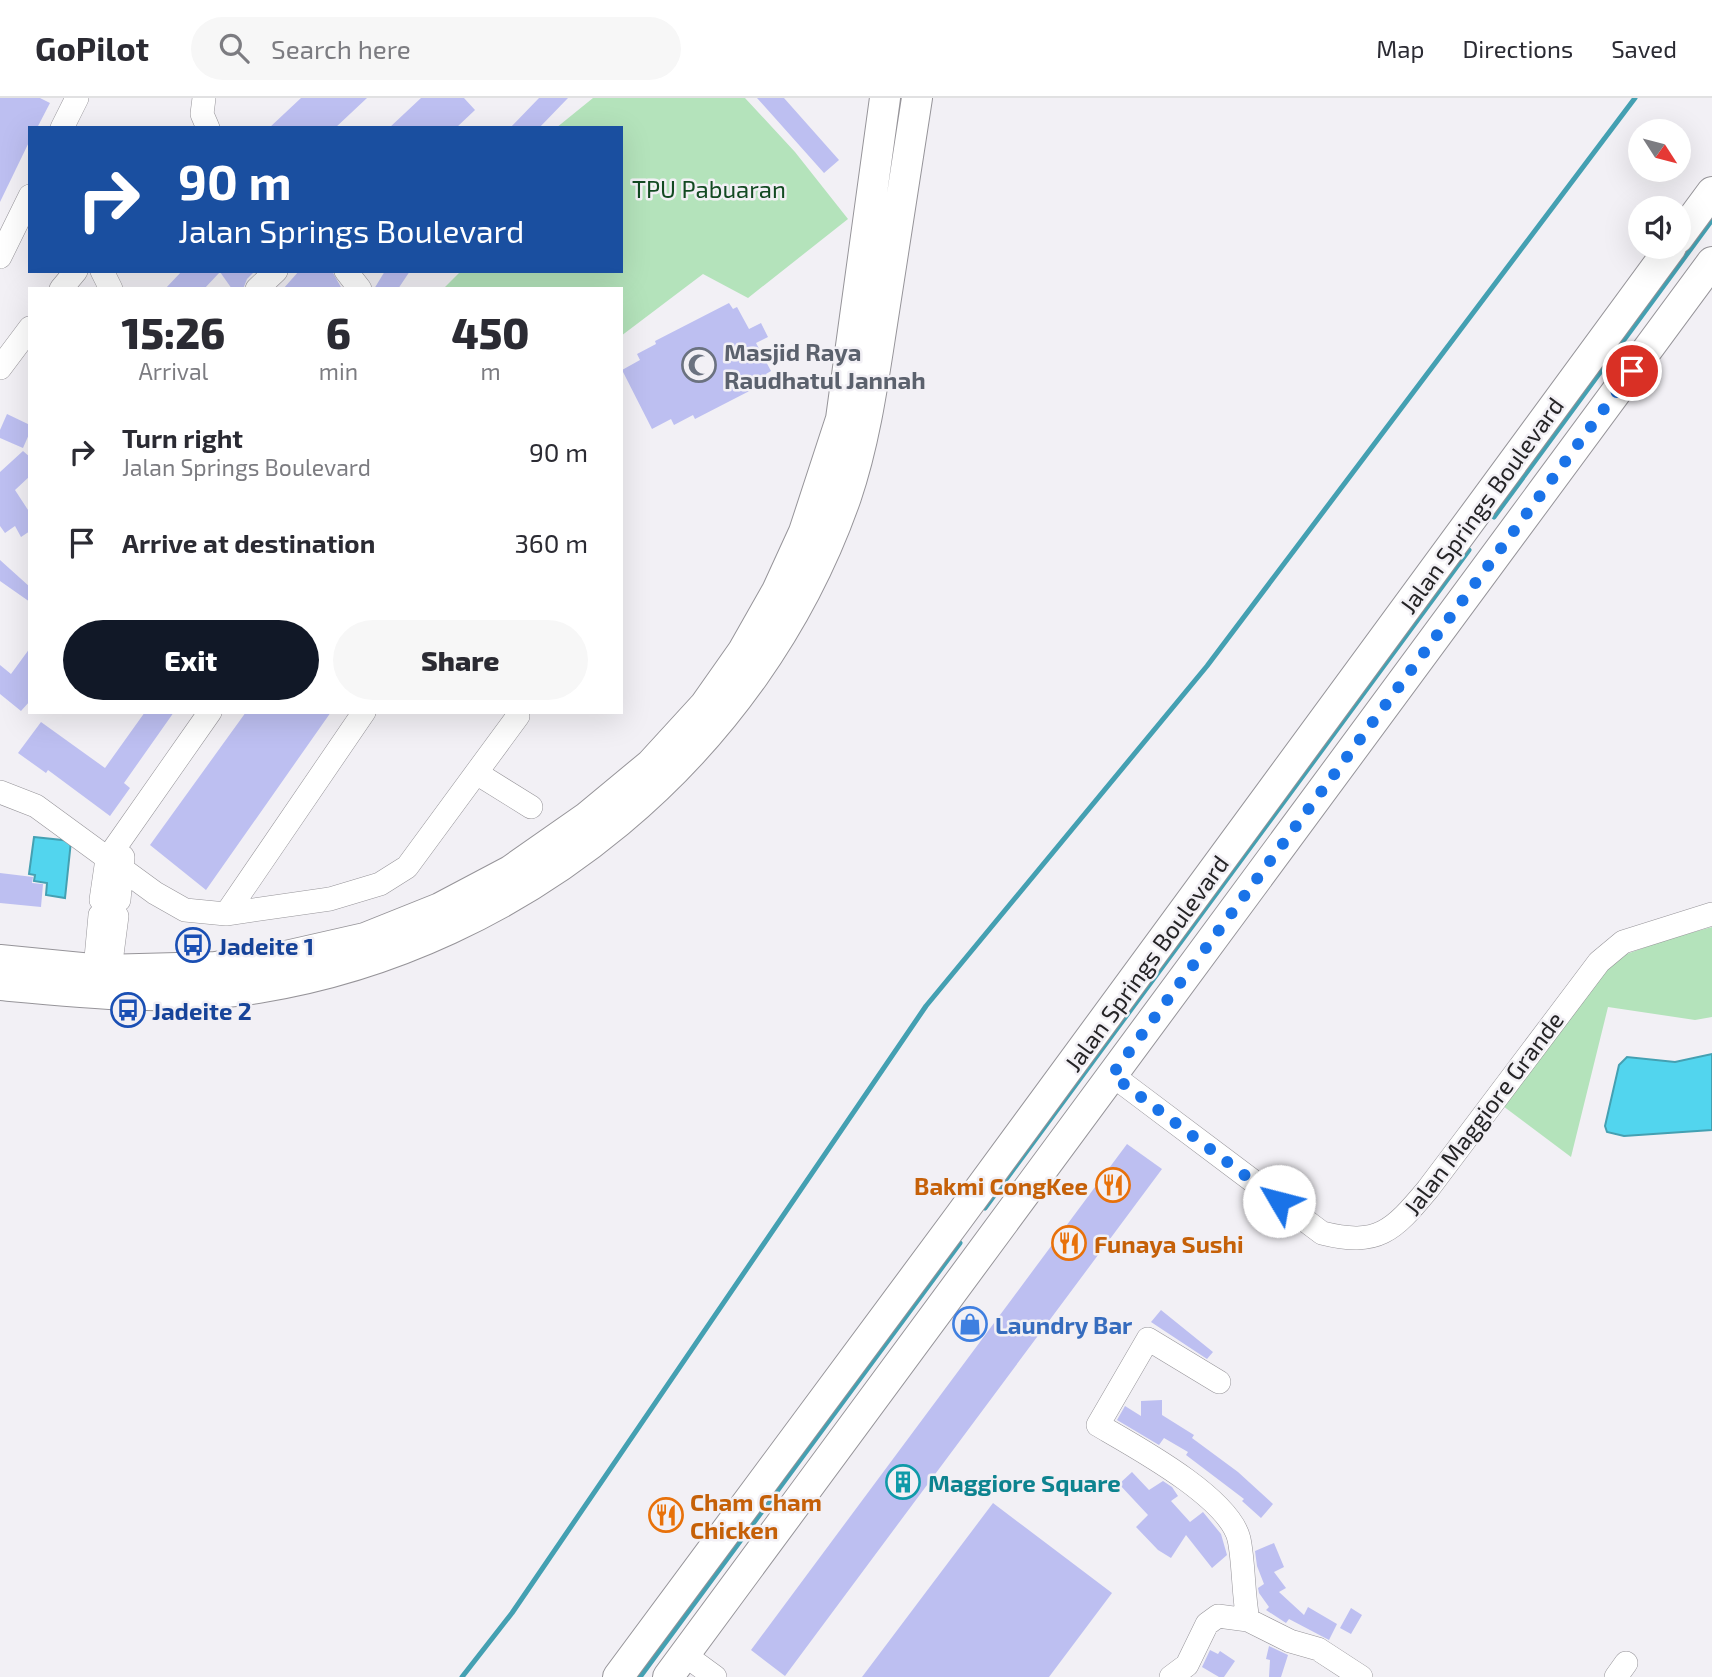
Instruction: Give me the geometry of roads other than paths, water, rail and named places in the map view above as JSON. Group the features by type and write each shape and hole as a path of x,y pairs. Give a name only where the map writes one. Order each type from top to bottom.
{"main road":[{"path":"0,960 207,994 255,989 300,980 374,960 458,928 522,892 611,828 674,773 729,712 762,665 808,589 847,494 866,425 866,338 885,98"},
{"path":"866,338 917,98"},
{"path":"1691,220 1712,192"},
{"name":"Jalan Springs Boulevard","path":"618,1677 960,1217 1662,259"},
{"name":"Jalan Springs Boulevard","path":"676,1666 1712,262"},
{"path":"1468,522 1501,547"},
{"path":"0,985 102,976"},
{"path":"960,1217 991,1238"}],"street":[{"path":"63,126 77,98"},
{"path":"0,257 28,200"},
{"path":"63,287 74,273"},
{"path":"259,287 274,273"},
{"path":"348,273 358,287"},
{"path":"0,368 28,331"},
{"path":"102,976 115,864 124,836 209,714"},
{"path":"226,914 363,714"},
{"path":"0,792 36,806 115,864 185,910 226,914 330,899 387,880 407,867 478,774 518,716"},
{"path":"478,774 531,807"},
{"name":"Jalan Maggiore Grande","path":"1112,1075 1322,1233 1351,1240 1377,1236 1402,1221 1428,1189 1599,962 1623,942 1712,914"},
{"path":"1219,1382 1148,1339 1098,1425 1172,1469 1230,1520 1239,1538 1248,1620"},
{"path":"1187,1673 1207,1624 1218,1616 1248,1620 1290,1641 1326,1653 1361,1677"},
{"path":"676,1666 715,1677"}],"water":[{"path":"34,837 71,841 65,898 46,895 47,883 34,881 35,875 29,874"},
{"path":"1712,1054 1712,1130 1624,1136 1607,1132 1605,1126 1619,1065 1627,1057 1675,1062"}],"waterway":[{"path":"462,1677 512,1613 926,1006 1207,666 1635,98"},
{"path":"1494,517 1712,220"},
{"path":"985,1208 1469,550"},
{"path":"640,1677 960,1243"}],"place":[{"name":"Masjid Raya Raudhatul Jannah","path":"699,365"},
{"name":"Jadeite 1","path":"193,945"},
{"name":"Jadeite 2","path":"128,1010"},
{"name":"Bakmi CongKee","path":"1113,1185"},
{"name":"Funaya Sushi","path":"1069,1243"},
{"name":"Laundry Bar","path":"970,1324"},
{"name":"Maggiore Square","path":"903,1482"},
{"name":"Cham Cham Chicken","path":"666,1515"}],"park label":[{"name":"TPU Pabuaran","path":"709,188"}]}
